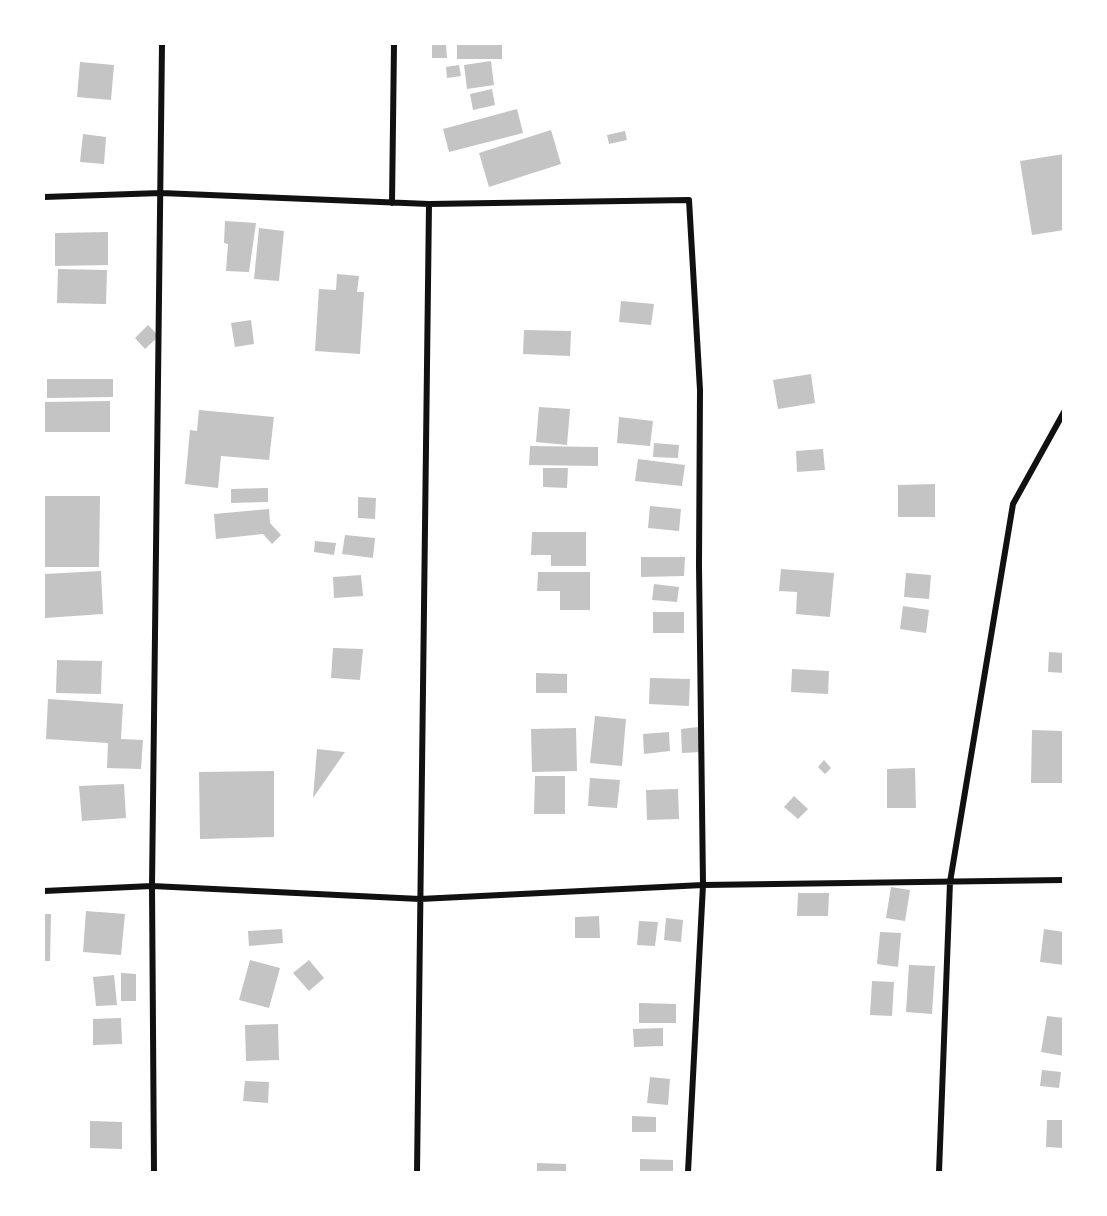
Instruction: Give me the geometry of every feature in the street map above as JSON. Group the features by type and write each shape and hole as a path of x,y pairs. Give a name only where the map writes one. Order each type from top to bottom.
{"street":[{"path":"154,1173 152,886 162,44"},
{"path":"392,203 394,44"},
{"path":"44,196 161,193 429,204 689,200 700,390 699,565 703,885 688,1173"},
{"path":"417,1173 429,204"},
{"path":"939,1173 950,882 1014,504 1064,412"},
{"path":"44,891 152,886 420,899 703,885 1064,880"}],"building":[{"path":"432,44 446,44 447,58 432,58"},
{"path":"457,44 502,44 502,59 457,59"},
{"path":"491,61 494,85 467,89 464,65"},
{"path":"80,62 114,65 111,100 77,97"},
{"path":"459,65 461,76 447,78 446,67"},
{"path":"492,89 495,105 473,110 470,94"},
{"path":"517,109 523,133 449,152 443,129"},
{"path":"551,130 561,164 489,187 479,153"},
{"path":"625,131 627,140 609,144 607,135"},
{"path":"83,134 106,137 104,164 80,162"},
{"path":"1064,154 1064,230 1032,235 1020,161"},
{"path":"225,221 256,223 249,272 226,271 228,244 224,243"},
{"path":"259,228 284,231 279,281 254,279"},
{"path":"108,232 108,265 55,266 55,233"},
{"path":"58,269 107,270 106,304 57,303"},
{"path":"337,274 359,276 357,292 364,292 360,354 315,351 319,289 336,290"},
{"path":"621,301 654,304 651,325 619,322"},
{"path":"251,320 254,344 235,347 231,323"},
{"path":"148,325 159,336 145,349 135,338"},
{"path":"524,330 571,331 570,356 523,354"},
{"path":"811,374 815,403 778,409 773,380"},
{"path":"47,379 113,379 113,397 47,398"},
{"path":"110,401 110,432 44,432 44,402"},
{"path":"539,407 570,409 567,445 536,442"},
{"path":"199,410 274,417 269,460 221,456 218,488 185,484 190,430 197,431"},
{"path":"619,417 653,421 650,446 617,443"},
{"path":"654,443 679,445 678,458 653,457"},
{"path":"530,446 598,447 598,466 529,465"},
{"path":"823,449 825,470 797,472 796,451"},
{"path":"638,459 685,465 682,486 635,481"},
{"path":"543,468 568,468 567,488 543,487"},
{"path":"935,484 935,517 898,517 898,485"},
{"path":"268,488 268,502 231,503 231,489"},
{"path":"44,496 100,496 99,567 44,567"},
{"path":"358,497 376,498 375,519 358,518"},
{"path":"650,506 681,509 679,531 648,528"},
{"path":"269,509 270,523 281,535 272,544 263,534 216,539 214,514"},
{"path":"532,532 586,532 586,566 551,566 551,555 531,555"},
{"path":"345,535 375,538 373,558 342,554"},
{"path":"315,541 336,543 334,555 314,552"},
{"path":"641,557 685,557 684,576 641,577"},
{"path":"781,569 834,573 830,617 796,614 797,592 779,591"},
{"path":"101,571 103,614 45,618 44,574"},
{"path":"538,572 590,572 590,610 560,610 560,591 537,591"},
{"path":"906,573 931,575 929,599 904,597"},
{"path":"361,575 363,596 334,598 333,577"},
{"path":"654,584 679,587 677,602 652,600"},
{"path":"903,606 929,610 926,633 900,629"},
{"path":"653,612 684,612 684,633 653,633"},
{"path":"333,648 363,649 360,680 331,678"},
{"path":"1049,652 1064,653 1064,673 1048,672"},
{"path":"57,660 102,661 101,694 56,693"},
{"path":"792,669 829,671 828,694 791,692"},
{"path":"536,673 567,674 567,693 536,693"},
{"path":"650,678 690,679 689,706 649,704"},
{"path":"48,699 123,704 121,739 143,740 141,769 107,768 108,743 46,739"},
{"path":"595,716 626,719 622,766 590,763"},
{"path":"698,727 700,752 682,753 681,729"},
{"path":"576,728 577,771 532,772 531,729"},
{"path":"1032,730 1064,731 1063,783 1031,783"},
{"path":"669,732 670,751 644,754 643,734"},
{"path":"317,749 345,752 313,798"},
{"path":"824,760 831,768 825,774 818,767"},
{"path":"915,768 916,808 887,808 887,769"},
{"path":"274,771 274,837 200,839 199,772"},
{"path":"535,776 565,776 565,814 534,814"},
{"path":"590,778 620,780 617,808 588,806"},
{"path":"124,784 126,818 82,821 79,786"},
{"path":"678,789 679,819 647,820 646,790"},
{"path":"794,796 808,809 798,819 784,807"},
{"path":"891,887 910,890 905,921 886,918"},
{"path":"798,893 829,893 828,916 797,916"},
{"path":"86,911 125,914 121,955 83,952"},
{"path":"44,914 51,914 50,961 44,961"},
{"path":"599,916 600,938 575,938 575,917"},
{"path":"666,918 683,920 681,942 664,940"},
{"path":"639,921 658,922 655,946 637,945"},
{"path":"282,929 283,943 249,946 248,931"},
{"path":"1044,929 1064,932 1064,965 1040,962"},
{"path":"880,932 901,933 898,967 877,964"},
{"path":"250,960 280,968 269,1008 239,1000"},
{"path":"309,960 324,978 309,991 293,973"},
{"path":"909,965 935,966 932,1014 906,1012"},
{"path":"121,973 136,974 136,1001 121,1001"},
{"path":"114,975 117,1005 96,1006 93,977"},
{"path":"872,981 894,982 892,1016 870,1015"},
{"path":"639,1003 676,1004 676,1023 639,1023"},
{"path":"1047,1016 1064,1018 1064,1056 1041,1052"},
{"path":"121,1018 122,1044 93,1045 93,1019"},
{"path":"278,1024 279,1060 246,1061 245,1025"},
{"path":"663,1028 663,1046 634,1047 633,1029"},
{"path":"1042,1070 1061,1072 1059,1088 1040,1086"},
{"path":"650,1077 670,1079 668,1105 647,1103"},
{"path":"245,1081 269,1082 268,1103 243,1101"},
{"path":"632,1116 656,1117 656,1132 632,1132"},
{"path":"1047,1120 1064,1120 1064,1148 1046,1147"},
{"path":"90,1121 122,1122 122,1149 90,1148"},
{"path":"640,1159 673,1160 673,1172 640,1172"},
{"path":"537,1163 566,1164 566,1172 537,1172"}]}
